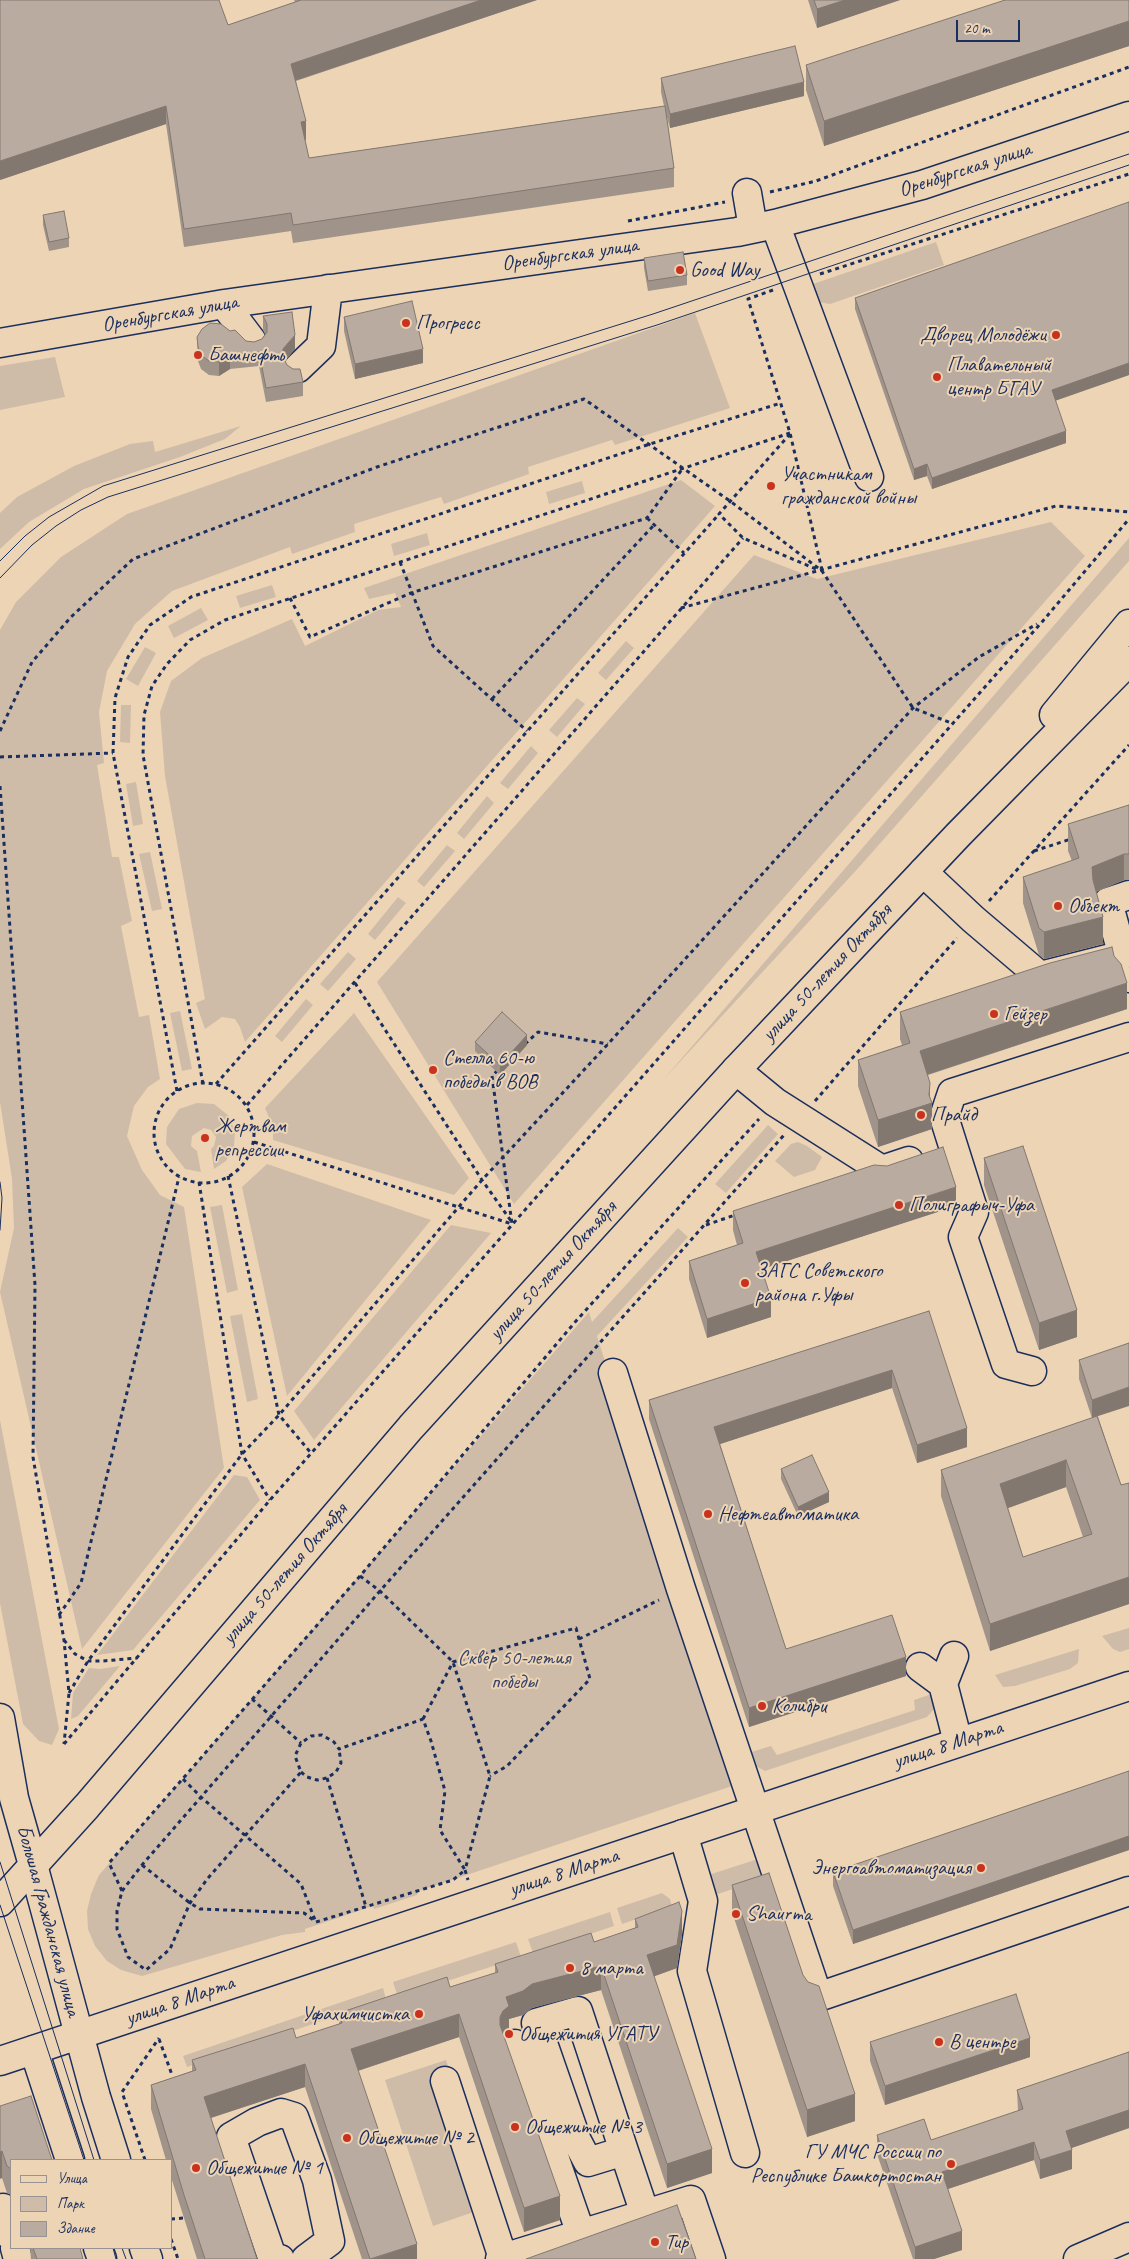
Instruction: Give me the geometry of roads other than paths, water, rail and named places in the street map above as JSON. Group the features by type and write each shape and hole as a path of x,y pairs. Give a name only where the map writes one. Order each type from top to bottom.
{"main road":[{"name":"Оренбургская улица","path":"0,343 224,304 764,226 922,185 1129,116"},
{"path":"747,195 797,282 869,477"},
{"path":"298,368 321,346 328,290"},
{"path":"224,304 252,341"},
{"path":"958,835 1129,624"},
{"name":"улица 50-летия Октября","path":"0,1902 410,1427 736,1070 958,835 1129,661"},
{"path":"923,872 973,919 1040,976 1126,966 1108,902 1129,895"},
{"path":"1032,1371 1006,1364 962,1237 974,1212 944,1117 952,1093 1129,1037"},
{"path":"736,1070 775,1102 882,1170 953,1146"},
{"path":"613,1373 681,1589 818,1997 1129,1891"},
{"path":"954,1656 943,1684 958,1742"},
{"path":"920,1667 943,1684"},
{"name":"улица 8 Марта","path":"0,2061 1129,1686"},
{"name":"Большая Гражданская улица","path":"0,1718 14,1798 96,2097 116,2159"},
{"path":"683,1834 703,1901 692,1971 745,2154"},
{"path":"624,2152 588,2162 577,2141 536,2023 578,2010 624,2152 644,2214"},
{"path":"515,2044 581,2234"},
{"path":"34,2050 70,2159"},
{"path":"444,2081 501,2259 691,2200 711,2259"},
{"path":"280,2259 272,2257 231,2137 256,2122 281,2113 294,2117 317,2180 330,2241 306,2259"},
{"path":"0,2210 3,2208 10,2232"},
{"path":"1078,2259 1129,2237"}],"tram line":[{"path":"0,561 25,536 49,517 103,486 653,314 1129,154"},
{"path":"0,578 32,545 56,526 81,510 108,497 657,325 1129,165"},
{"path":"0,1182 2,1198 0,1230"},
{"path":"0,1862 94,2159"},
{"path":"0,1905 84,2159"},
{"path":"113,2249 116,2259"},
{"path":"122,2249 126,2259"}],"place":[{"name":"Good Way","path":"680,270"},
{"name":"Прогресс","path":"406,323"},
{"name":"Дворец Молодёжи","path":"1056,335"},
{"name":"Башнефть","path":"198,355"},
{"name":"Плавательный центр БГАУ","path":"937,377"},
{"name":"Участникам гражданской войны","path":"771,486"},
{"name":"Объект","path":"1058,906"},
{"name":"Гейзер","path":"994,1014"},
{"name":"Стелла 60-ю победы в ВОВ","path":"433,1070"},
{"name":"Прайд","path":"921,1115"},
{"name":"Жертвам репрессии","path":"205,1138"},
{"name":"Полиграфыч-Уфа","path":"899,1205"},
{"name":"ЗАГС Советского района г.Уфы","path":"745,1283"},
{"name":"Нефтеавтоматика","path":"708,1514"},
{"name":"Колибри","path":"762,1706"},
{"name":"Энергоавтоматизация","path":"981,1868"},
{"name":"Shaurma","path":"736,1914"},
{"name":"8 марта","path":"570,1968"},
{"name":"Уфахимчистка","path":"419,2014"},
{"name":"Общежития УГАТУ","path":"509,2034"},
{"name":"В центре","path":"939,2042"},
{"name":"Общежитие № 3","path":"515,2127"},
{"name":"Общежитие № 2","path":"347,2138"},
{"name":"ГУ МЧС России по Республике Башкортостан","path":"951,2164"},
{"name":"Общежитие № 1","path":"196,2168"},
{"name":"Тир","path":"655,2242"}],"park label":[{"name":"Сквер 50-летия победы","path":"514,1670"}]}
